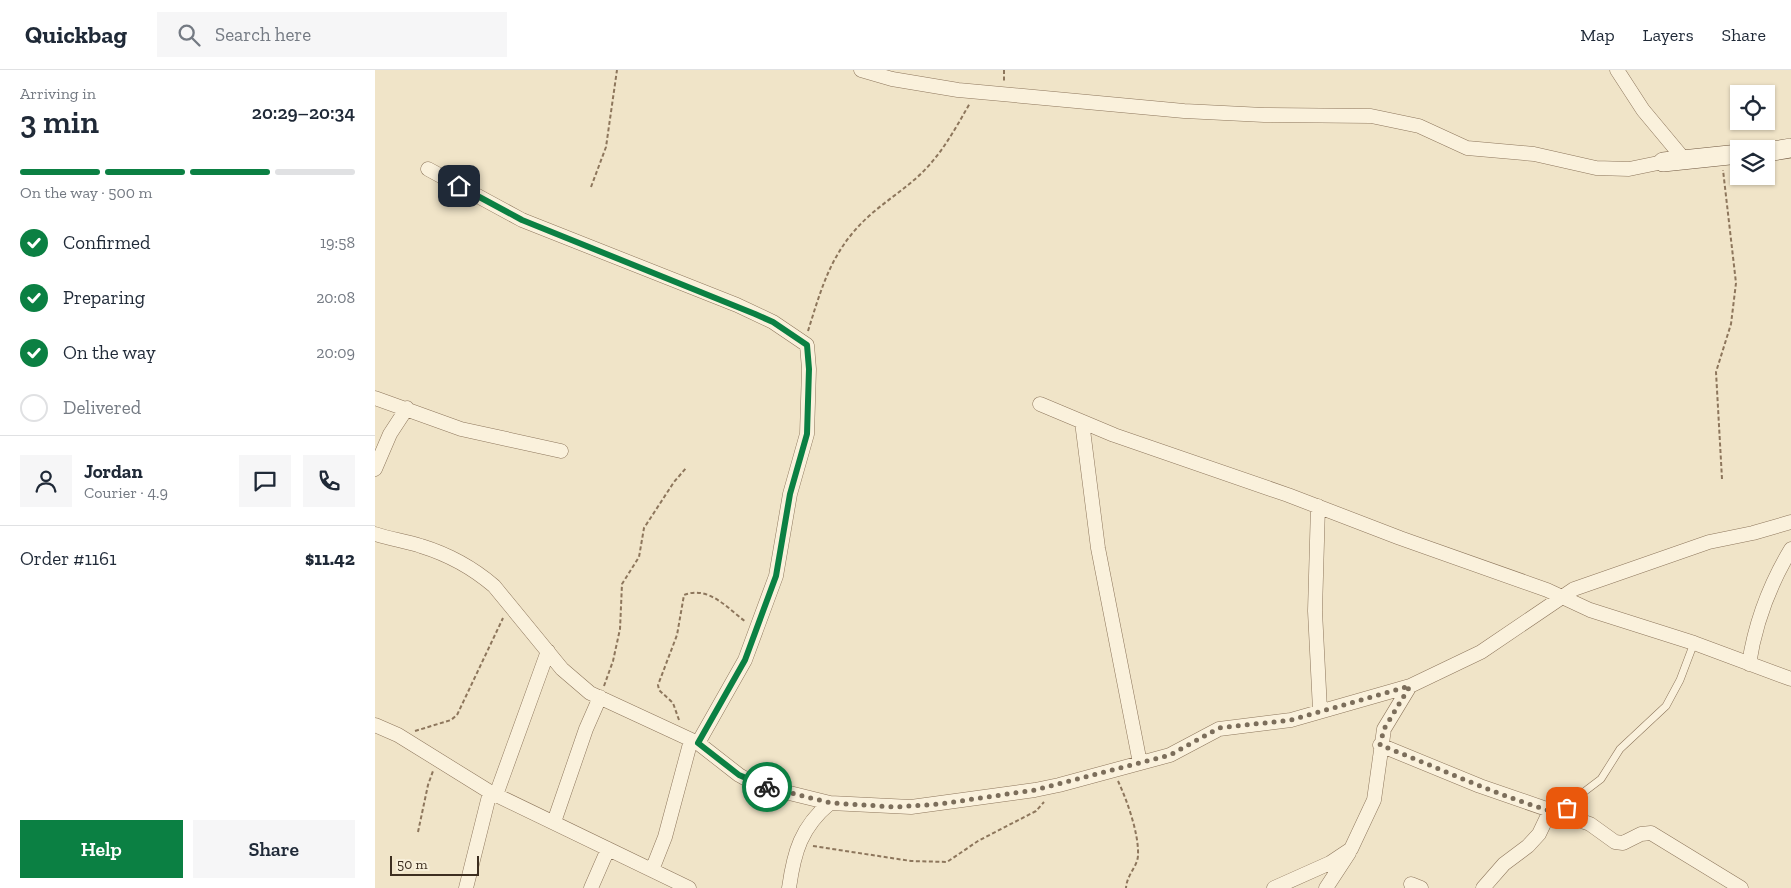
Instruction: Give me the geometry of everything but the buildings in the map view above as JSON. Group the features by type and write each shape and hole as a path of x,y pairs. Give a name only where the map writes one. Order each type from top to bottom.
{"street":[{"path":"861,70 892,80 976,91 1184,111 1272,115 1333,114 1371,116 1419,126 1467,148 1535,154 1579,166 1629,169 1683,158 1730,154"},
{"path":"1617,70 1643,110 1683,158"},
{"path":"1775,151 1791,148"},
{"path":"428,169 522,220 737,305 773,322 804,342 809,354 807,434 790,494 776,576 745,660 691,740 665,837 652,870"},
{"path":"375,398 461,428 561,451"},
{"path":"1040,404 1151,448 1318,506 1400,538 1547,590 1590,610 1694,643 1791,679"},
{"path":"375,469 390,434 407,408"},
{"path":"1082,422 1098,548 1140,762"},
{"path":"1318,506 1315,611 1320,710"},
{"path":"375,534 421,546 449,557 481,575 510,605 569,676 590,693 691,740 739,775 757,784 831,803 911,807 1051,787 1170,755 1219,728 1291,720 1320,710 1410,686 1481,652 1561,597 1583,586 1709,542 1753,533 1791,522"},
{"path":"1749,664 1755,632 1764,606 1782,564 1791,549"},
{"path":"466,888 493,793 548,651"},
{"path":"1327,888 1351,849 1374,800 1380,745 1384,729 1410,686"},
{"path":"553,822 586,729 600,697"},
{"path":"375,724 398,735 493,793 689,888"},
{"path":"1380,745 1479,786 1590,824 1619,844 1641,834 1651,833 1741,888"},
{"path":"789,888 799,844 811,821 831,803"},
{"path":"1483,888 1504,864 1528,846 1539,834 1550,811"},
{"path":"591,888 607,849"},
{"path":"1274,888 1330,863 1351,849"}],"lane":[{"path":"1565,815 1572,801 1599,782 1620,749 1666,706 1680,680 1694,643"}],"path":[{"path":"591,187 606,147 617,70"},
{"path":"804,342 823,282 838,253 868,216 915,179 931,163 947,143 976,91"},
{"path":"1722,479 1716,372 1731,324 1736,283 1723,183 1730,154"},
{"path":"600,697 613,661 620,628 622,584 639,557 644,528 674,482 686,468"},
{"path":"691,740 673,703 657,687 677,635 684,594 701,594 714,597 757,630"},
{"path":"398,735 451,720 457,715 510,605"},
{"path":"417,832 427,785 438,760"},
{"path":"1112,770 1128,808 1138,854 1127,878 1126,888"},
{"path":"799,844 911,860 947,862 1036,811 1042,806 1051,787"}],"way so far":[{"path":"767,787 821,802 896,807 940,804 1035,790 1170,755 1219,728 1291,720 1320,710 1410,686 1384,729 1380,745 1430,764 1479,786 1540,808 1565,815 1567,808"}],"route":[{"path":"459,186 522,220 674,282 737,305 773,322 807,345 809,354 809,420 803,452 790,494 776,576 760,624 745,660 698,743 739,775 767,787"}]}
